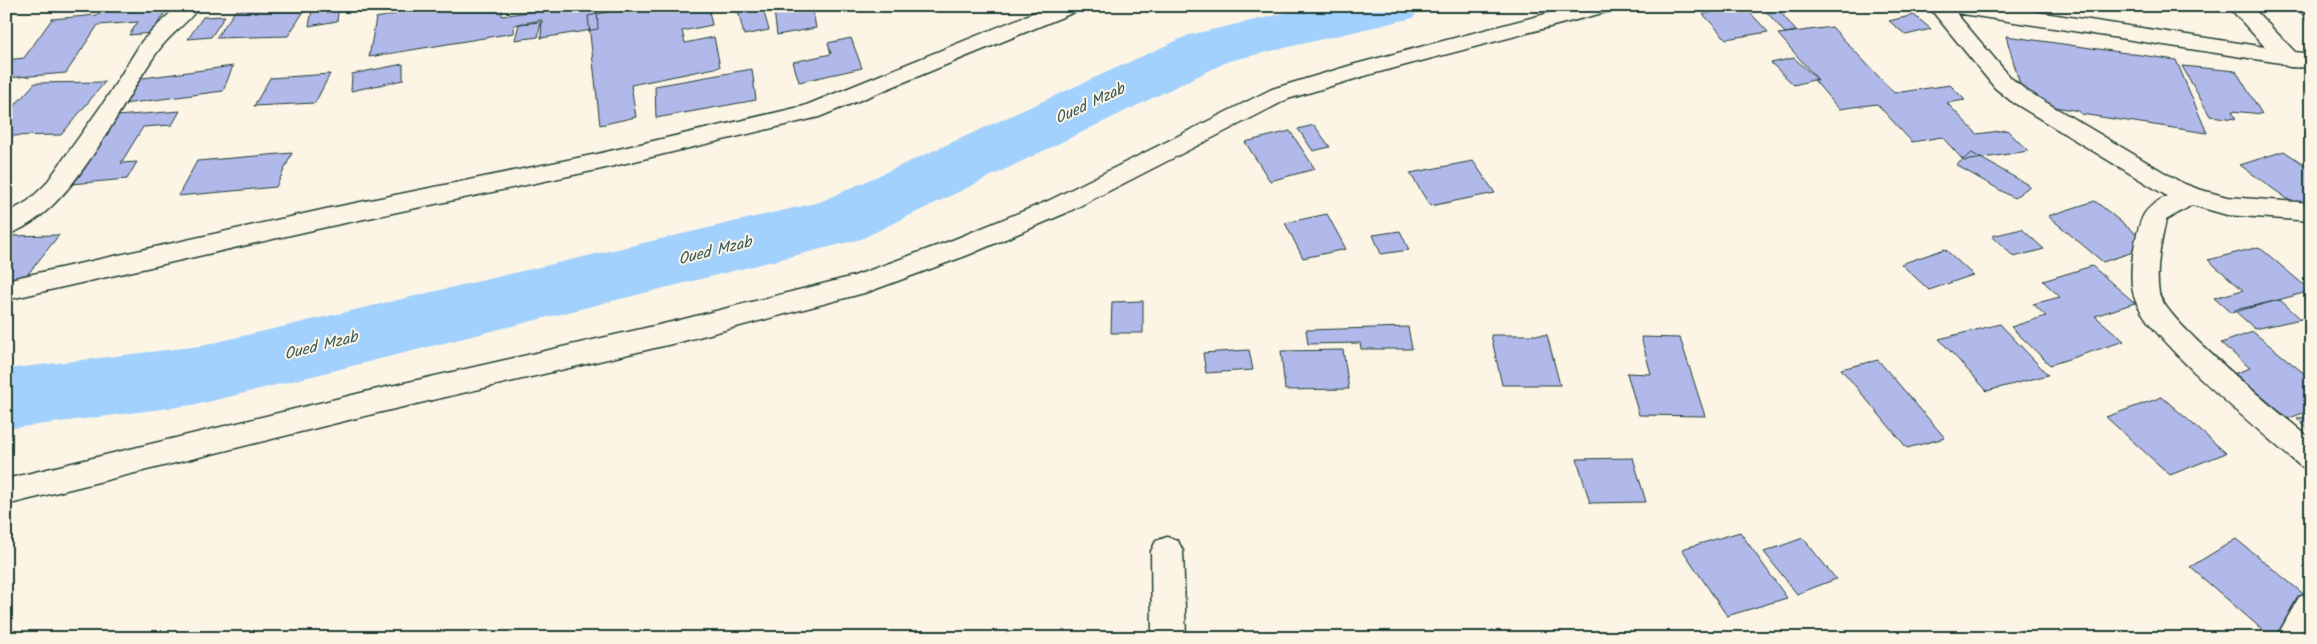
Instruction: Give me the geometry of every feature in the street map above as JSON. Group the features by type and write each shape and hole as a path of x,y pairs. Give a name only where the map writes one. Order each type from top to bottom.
{"street":[{"path":"6,226 37,207 54,191 115,103 150,46 189,6"},
{"path":"6,290 326,218 587,164 811,112 1068,6"},
{"path":"6,492 369,403 676,332 859,285 959,248 1057,207 1280,94 1369,68 1602,6"},
{"path":"1939,6 2003,83 2019,96 2165,184 2190,196 2227,206 2311,212"},
{"path":"1954,6 2311,61"},
{"path":"2239,6 2285,57 2311,74"},
{"path":"2190,196 2161,210 2154,217 2146,253 2146,293 2152,307 2178,339 2311,458"},
{"path":"1167,551 1169,638"},
{"path":"2293,638 2311,608"}],"building":[{"path":"103,6 169,6 152,33 129,35 138,22 98,25 66,73 6,78 6,60 24,58 52,19 97,15"},
{"path":"313,6 339,6 337,21 309,26"},
{"path":"397,6 502,6 502,16 564,6 577,6 577,11 597,8 598,29 541,38 542,20 514,25 514,33 369,57 376,18 396,14"},
{"path":"637,6 708,6 712,25 682,31 685,43 714,37 720,67 631,85 636,117 600,125 588,16"},
{"path":"737,6 762,6 769,30 744,35"},
{"path":"812,6 816,28 777,35 774,10"},
{"path":"2296,6 2311,6 2311,27"},
{"path":"1745,7 1768,32 1726,39 1703,14"},
{"path":"306,8 288,36 216,38 236,10"},
{"path":"1777,8 1796,31 1785,33 1765,10"},
{"path":"1914,15 1931,29 1906,35 1889,21"},
{"path":"225,16 211,37 188,39 203,17"},
{"path":"541,22 538,37 515,40 519,24"},
{"path":"1832,27 1894,93 1950,85 1965,100 1947,103 1977,134 2007,130 2028,151 1964,161 1942,137 1912,142 1877,104 1839,109 1814,80 1818,80 1778,34"},
{"path":"2006,36 2176,60 2207,133 2081,114 2079,111 2025,102"},
{"path":"851,38 862,68 799,82 793,62 831,54 828,43"},
{"path":"1794,58 1817,79 1794,85 1771,63"},
{"path":"403,64 403,80 351,91 352,74"},
{"path":"233,66 223,91 116,105 128,80"},
{"path":"2182,66 2236,71 2262,114 2232,111 2236,119 2210,116"},
{"path":"752,69 756,100 656,118 655,86"},
{"path":"330,74 315,103 254,106 270,78"},
{"path":"105,82 61,135 6,136 6,115 35,83"},
{"path":"180,111 172,125 143,127 121,163 137,162 127,179 71,184 104,117"},
{"path":"1314,125 1330,147 1313,151 1298,129"},
{"path":"1290,131 1315,169 1270,181 1245,142"},
{"path":"2284,151 2311,169 2311,216 2240,165"},
{"path":"292,153 276,187 178,196 197,161"},
{"path":"1972,153 2030,186 2014,198 1956,165"},
{"path":"1473,161 1495,193 1430,206 1410,173"},
{"path":"2095,201 2151,246 2103,262 2048,216"},
{"path":"1327,214 1346,249 1303,258 1285,223"},
{"path":"2022,229 2044,249 2014,257 1992,236"},
{"path":"1400,231 1409,250 1381,254 1373,235"},
{"path":"59,235 20,284 6,284 6,236"},
{"path":"2259,247 2311,291 2231,313 2214,298 2243,290 2208,260"},
{"path":"1945,249 1973,275 1929,290 1901,264"},
{"path":"2092,266 2135,303 2095,316 2124,341 2050,365 2011,327 2046,316 2033,304 2060,297 2043,281"},
{"path":"2280,300 2301,319 2255,329 2234,310"},
{"path":"1143,301 1143,333 1111,333 1112,302"},
{"path":"2000,324 2048,375 1987,391 1939,339"},
{"path":"1408,327 1412,349 1361,349 1360,343 1308,344 1306,330"},
{"path":"2253,332 2311,379 2311,410 2279,422 2225,377 2250,368 2221,343"},
{"path":"1491,335 1547,335 1560,385 1502,385"},
{"path":"1641,337 1680,338 1705,416 1639,415 1627,373 1651,374"},
{"path":"1249,350 1253,370 1206,373 1203,353"},
{"path":"1343,350 1349,389 1285,390 1281,351"},
{"path":"1878,360 1945,438 1907,448 1841,369"},
{"path":"2162,397 2226,453 2170,475 2106,417"},
{"path":"2311,417 2311,433 2297,418"},
{"path":"1633,458 1646,502 1590,503 1577,459"},
{"path":"1740,532 1787,598 1727,616 1682,549"},
{"path":"1803,538 1836,579 1797,594 1764,552"},
{"path":"2236,539 2311,600 2295,638 2272,638 2190,567"}],"waterway":[{"name":"Oued Mzab","path":"6,399 200,375 837,222 1210,48 1393,6"}]}
